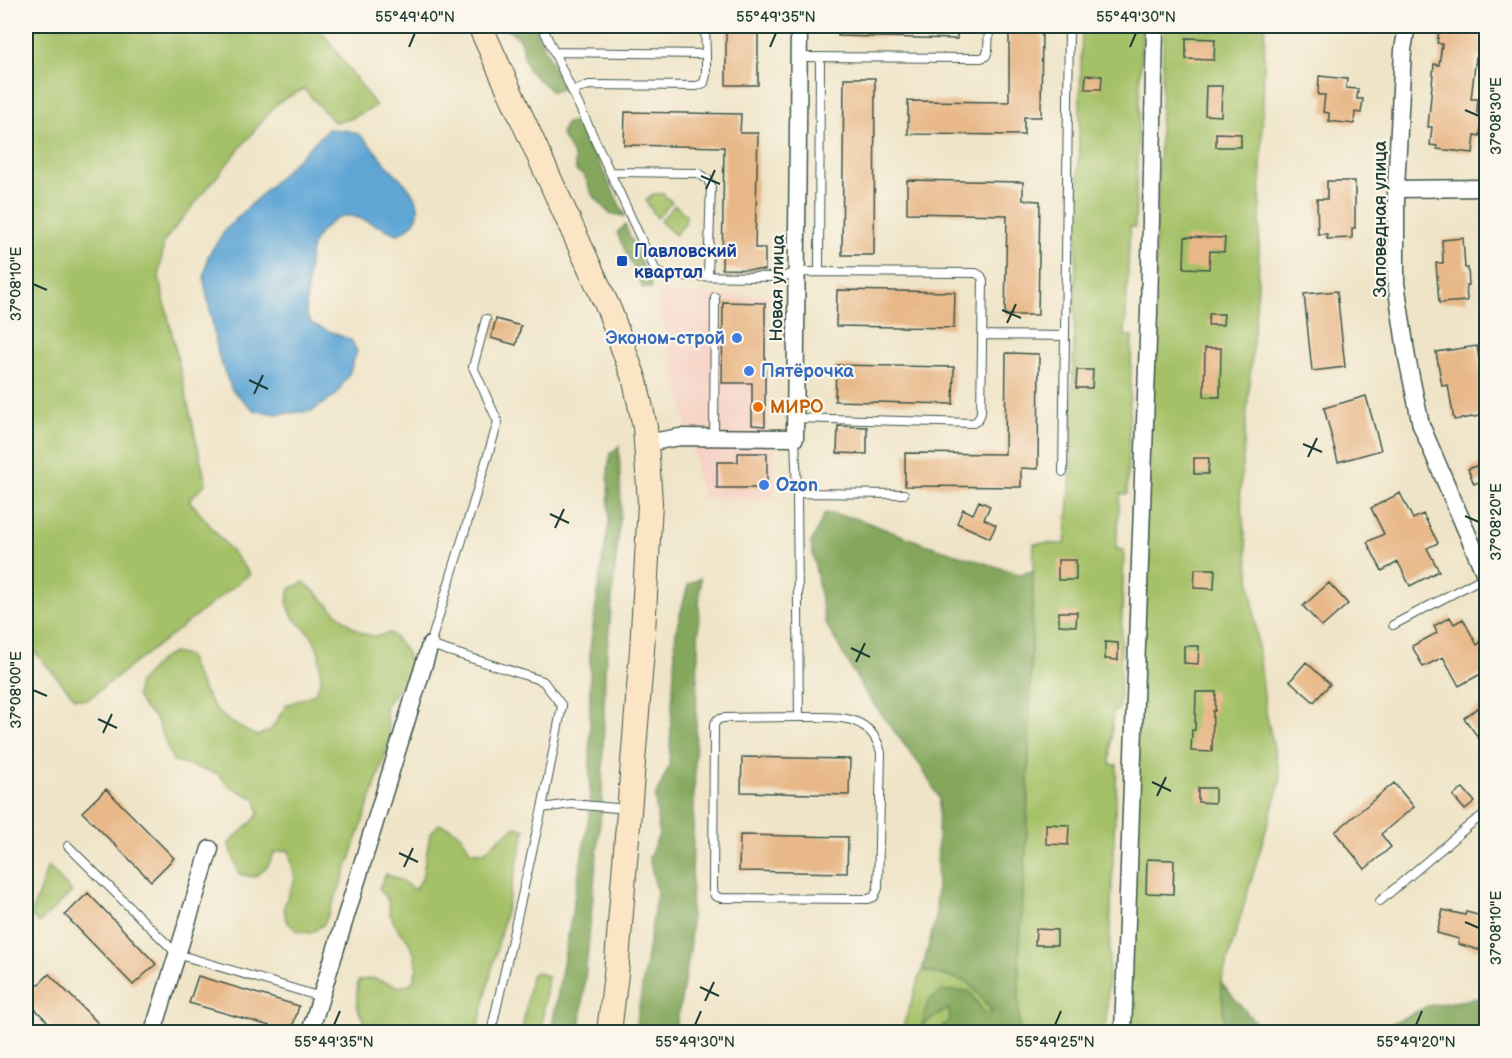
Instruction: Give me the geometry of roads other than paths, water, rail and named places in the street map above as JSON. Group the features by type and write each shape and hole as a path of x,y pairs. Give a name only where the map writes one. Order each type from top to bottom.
{"main road":[{"path":"480,26 610,312 635,381 646,443 650,503 642,650 616,974 609,1032"}],"street":[{"name":"Новая улица","path":"795,438 799,26"},
{"path":"1123,1032 1149,312 1155,26"},
{"name":"Заповедная улица","path":"1407,26 1403,50 1396,189 1396,283 1407,358 1421,425 1486,576"},
{"path":"1396,189 1486,188"},
{"path":"646,443 680,437 795,438"},
{"path":"310,1032 430,645"},
{"path":"153,1032 210,849"}],"lane":[{"path":"542,26 655,269 659,273 665,276 782,277 796,272 976,273 981,276 983,280 981,413 978,420 973,423 795,418"},
{"path":"572,91 589,85 697,86 704,83 706,75 705,26"},
{"path":"798,57 981,58 986,56 988,50 988,26"},
{"path":"1063,472 1069,26"},
{"path":"554,52 706,54"},
{"path":"819,272 820,57"},
{"path":"610,172 698,173 708,180 711,186 708,276"},
{"path":"714,437 716,297"},
{"path":"486,319 473,367 498,422 430,645 543,681 562,706 542,808 491,1032"},
{"path":"982,335 1065,336"},
{"path":"795,438 800,717"},
{"path":"797,493 904,494"},
{"path":"1393,625 1486,576"},
{"path":"800,717 849,718 871,730 878,742 881,753 878,888 874,897 868,899 720,898 715,896 713,890 714,725 717,720 723,718 800,717"},
{"path":"542,808 571,804 629,809"},
{"path":"1380,901 1486,813"},
{"path":"68,846 177,954 321,997"}],"water":[{"path":"328,129 349,131 360,135 410,189 416,198 417,217 411,226 398,234 350,216 338,218 321,232 311,250 306,315 312,324 351,340 357,351 349,374 336,395 312,411 279,414 255,411 232,390 219,358 204,280 208,256 225,230"}],"place":[{"name":"Павловский квартал","path":"622,261"},
{"name":"Эконом-строй","path":"737,338"},
{"name":"Пятёрочка","path":"749,371"},
{"name":"МИРО","path":"758,407"},
{"name":"Ozon","path":"764,485"}]}
